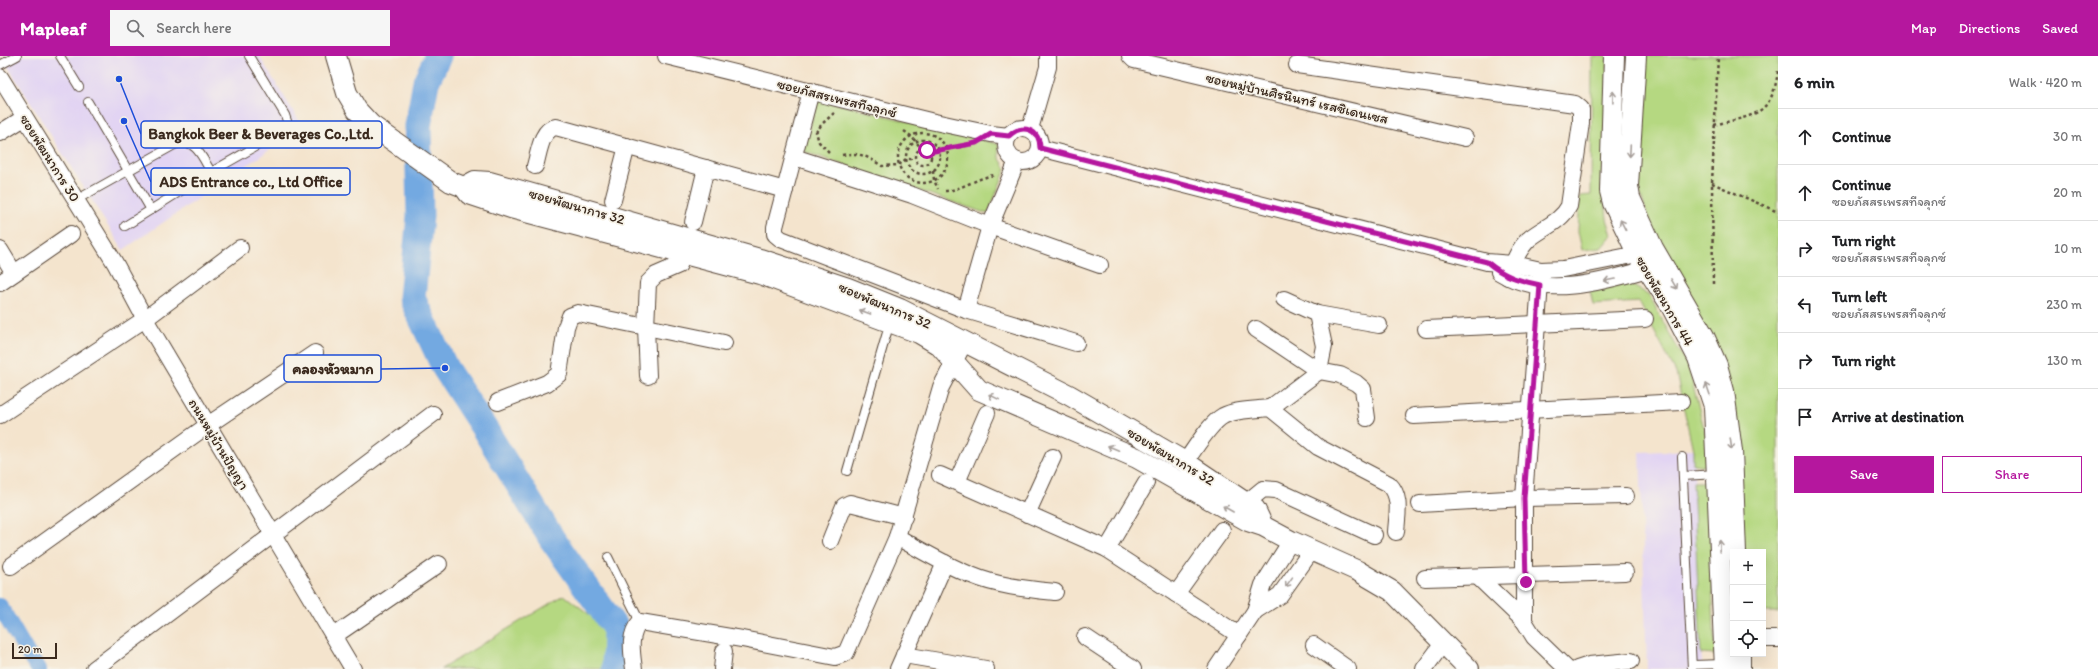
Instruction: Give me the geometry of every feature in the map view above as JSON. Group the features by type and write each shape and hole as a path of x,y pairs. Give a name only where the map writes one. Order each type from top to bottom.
{"street":[{"name":"ซอยพัฒนาการ 32","path":"336,56 347,93 357,110 371,125 457,184 469,194 511,208 760,274 919,333 939,345 955,362 963,374 979,390 1137,458 1248,521 1263,526 1291,541 1358,571 1392,591 1469,669"},
{"name":"ซอยภัสสรเพรสทีจลุกซ์","path":"666,56 991,134 1009,136 1018,129 1030,129"},
{"path":"1014,168 1032,160 1039,152 1040,148 1038,137 1030,129 1048,67 1048,56"},
{"name":"ซอยหมู่บ้านศิรนินทร์ เรสซิเดนเซส","path":"1130,56 1134,60 1466,138"},
{"name":"ซอยพัฒนาการ 44","path":"1614,56 1610,192 1613,203 1704,336 1717,364 1722,384 1732,451 1736,549"},
{"name":"ซอยพัฒนาการ 44","path":"1636,56 1628,186 1630,198 1650,258 1670,304 1698,358 1714,406 1728,636 1733,664"},
{"path":"1297,65 1575,104 1581,109 1581,123 1569,206 1565,214 1527,240 1511,271"},
{"name":"ซอยพัฒนาการ 30","path":"0,77 87,218"},
{"path":"811,91 775,227 775,234 781,239 966,310 1076,343"},
{"path":"0,133 24,118"},
{"path":"535,166 546,132 551,128 565,129 785,190"},
{"path":"966,310 990,226 1014,168 1013,158 1007,150 1006,145 1009,136"},
{"path":"613,200 626,146"},
{"path":"1040,148 1487,262 1511,271 1540,278 1589,284 1650,258"},
{"path":"794,157 912,195 990,226 1100,265"},
{"path":"693,222 706,168"},
{"name":"ซอยพัฒนาการ 32","path":"457,184 475,181 490,182 760,259 848,288 900,309 1069,395 1185,462 1255,509 1263,526"},
{"name":"ถนนหมู่บ้านปัญญา","path":"87,218 115,263 145,319 353,669"},
{"path":"0,283 71,234"},
{"path":"0,415 145,319 240,248"},
{"path":"0,250 14,273"},
{"path":"648,376 646,327 648,283 656,275 679,265 684,253"},
{"path":"1524,621 1524,498 1540,278"},
{"path":"1284,299 1317,314 1379,325"},
{"path":"498,402 547,382 559,374 566,327 570,316 578,312 724,343"},
{"path":"1185,462 1200,441 1223,417 1236,412 1270,408 1319,372 1324,346 1317,314"},
{"path":"1426,328 1645,319"},
{"path":"1256,329 1319,372 1340,375 1364,389 1367,418"},
{"path":"634,669 632,636 635,628 640,622 742,639 835,658 846,653 897,537 941,387 965,341"},
{"path":"11,566 208,425 315,353"},
{"path":"1414,416 1681,402"},
{"path":"1270,408 1318,447 1358,466 1396,490 1398,499 1396,532"},
{"path":"957,482 987,413"},
{"path":"94,669 433,414"},
{"path":"1027,514 1053,457"},
{"path":"940,475 1108,549 1239,635"},
{"path":"1108,549 1146,483"},
{"path":"1246,503 1263,489 1276,490 1374,535"},
{"path":"1420,504 1524,498 1626,496"},
{"path":"830,541 844,506 850,503 904,517"},
{"path":"1176,594 1222,530"},
{"path":"897,537 945,563 982,579 1023,588 1055,592"},
{"path":"1216,669 1254,611 1263,585 1291,541"},
{"path":"1254,611 1280,595 1312,550"},
{"path":"945,563 901,662 986,669"},
{"path":"334,636 439,564"},
{"path":"1425,578 1625,572"},
{"path":"1478,577 1524,621 1534,637 1567,669"},
{"path":"1085,637 1133,669"},
{"path":"1766,638 1778,639"},
{"path":"1424,669 1444,642"},
{"path":"1314,645 1348,669"},
{"path":"722,669 724,651"},
{"path":"1577,669 1589,665 1631,661"}],"lane":[{"path":"0,65 16,56"},
{"path":"60,56 79,87"},
{"path":"125,226 211,172 282,130 285,126 287,121 285,115 249,56"},
{"path":"88,102 126,170 151,210"},
{"path":"76,200 126,170 178,143 185,141 193,144 211,172"},
{"path":"847,471 890,322"},
{"path":"1682,457 1692,667 1733,664"},
{"path":"1683,476 1717,474"},
{"path":"608,557 640,622"}],"path":[{"path":"1712,284 1712,183 1718,56"},
{"path":"1714,125 1760,112 1768,104 1775,91 1778,71"},
{"path":"836,111 816,132 819,142 829,152 841,155 854,153 867,155 882,166 899,165 906,159 915,159 920,164 925,164 930,159 929,152"},
{"path":"900,128 912,136 915,142 922,149 929,152 976,143 991,134"},
{"path":"922,133 930,134 938,138 946,149 948,159 946,167 942,174 934,180 919,182 912,180 905,175 899,165 898,152 902,145 912,136 922,133"},
{"path":"928,140 939,150 939,162 933,171 928,173 916,172 908,165 906,159 908,148 915,142 928,140"},
{"path":"915,159 917,152 922,149"},
{"path":"933,171 936,187 941,190 952,191 970,182 1014,168"},
{"path":"1712,183 1778,212"}],"shaded area":[{"path":"16,56 259,56 303,127 123,250 5,62"},
{"path":"1693,450 1702,669 1647,669 1640,452"}],"green space":[{"path":"1592,56 1608,56 1604,187 1607,219 1612,235 1601,248 1582,250 1578,231 1580,196 1591,195"},
{"path":"1644,56 1778,56 1778,612 1766,612 1766,549 1741,549 1730,388 1650,223 1639,189"},
{"path":"818,99 998,144 999,157 1006,169 988,214 803,151"},
{"path":"1629,284 1648,294 1689,369 1708,444 1706,466 1693,464 1693,450 1676,373 1639,302 1593,305 1590,290 1612,285"},
{"path":"1693,482 1708,482 1715,655 1701,654"},
{"path":"564,595 607,628 610,669 441,669"}],"waterway":[{"path":"438,56 426,82 418,126 420,216 412,298 445,368 484,428 552,539 616,629 615,669"},
{"path":"0,606 28,654 39,669"}],"place":[{"name":"Bangkok Beer & Beverages Co.,Ltd.","path":"119,79"},
{"name":"ADS Entrance co., Ltd Office","path":"124,121"},
{"name":"คลองหัวหมาก","path":"445,368"}],"route":[{"path":"927,150 929,152 958,147 976,143 991,134 1009,136 1018,129 1030,129 1038,137 1040,148 1487,262 1500,273 1508,277 1540,285 1524,498 1526,582"}]}
